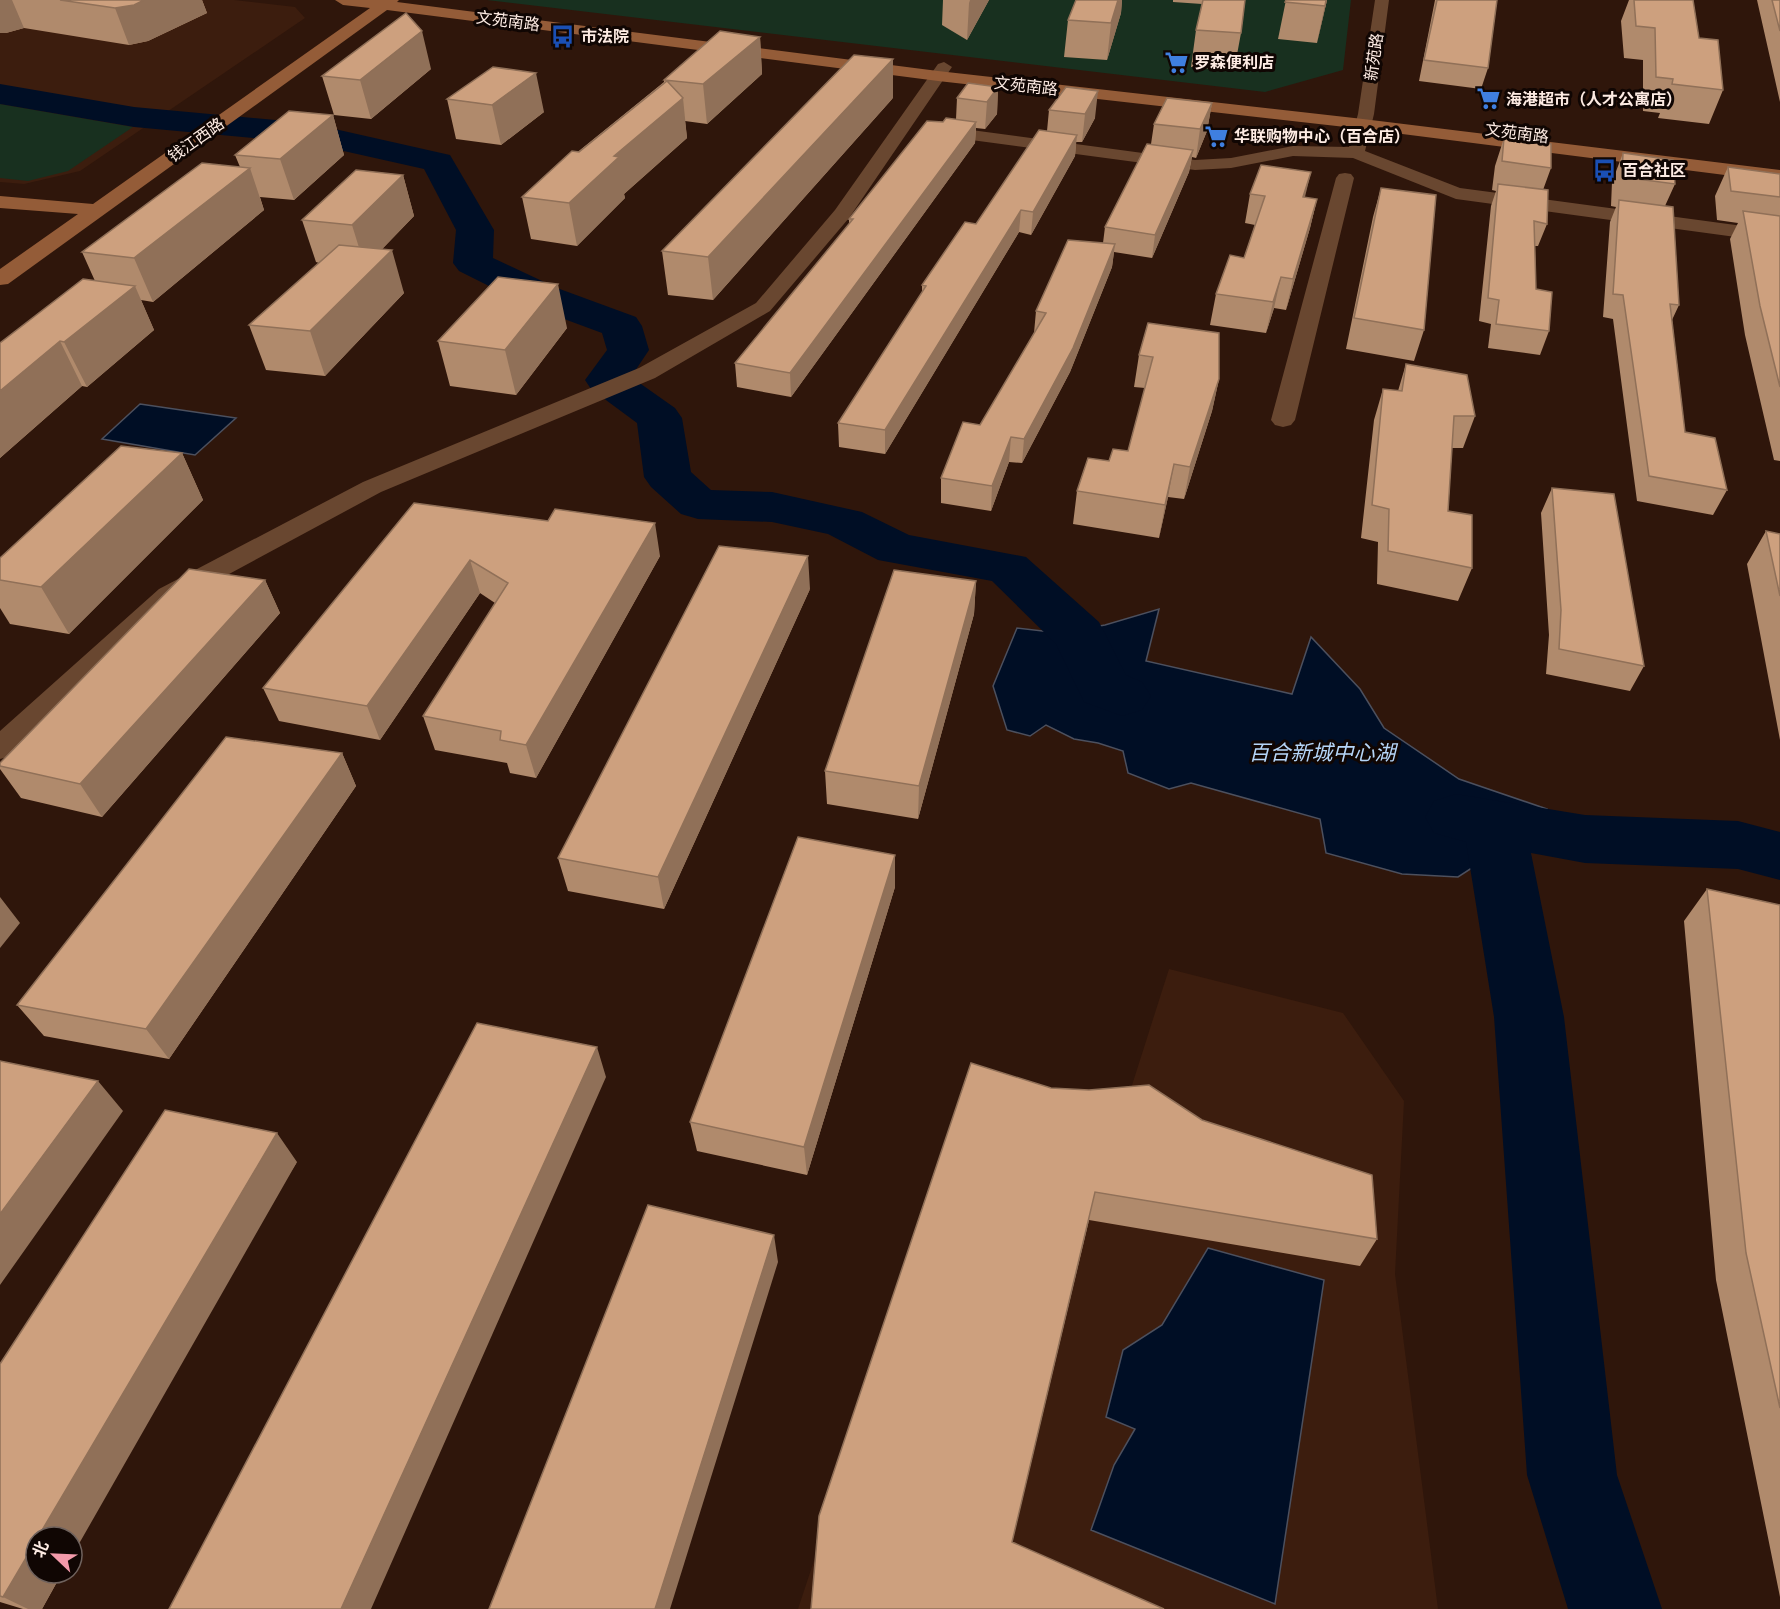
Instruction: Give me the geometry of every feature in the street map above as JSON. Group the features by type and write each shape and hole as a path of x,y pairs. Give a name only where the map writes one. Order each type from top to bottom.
{"main road":[{"name":"文苑南路","path":"343,0 388,2 941,72 1780,166"},
{"name":"文苑南路","path":"432,0 941,72"},
{"name":"钱江西路","path":"0,279 388,2"},
{"name":"文苑南路","path":"1364,119 1780,176"},
{"path":"0,202 97,210"}],"street":[{"name":"新苑路","path":"1356,153 1364,119 1382,0"},
{"path":"0,748 169,595 372,487 647,373 763,307 842,214 941,72"},
{"path":"903,126 1195,165 1231,163 1293,151 1356,153 1456,193 1780,237"},
{"path":"1283,420 1345,178"}],"shaded area":[{"path":"0,0 234,0 295,7 305,18 80,171 24,184 0,182"},
{"path":"1169,969 1343,1013 1404,1101 1395,1274 1438,1609 798,1609 930,1210 1126,1104"}],"green space":[{"path":"487,0 1351,0 1343,70 1265,92"},
{"path":"0,104 133,127 68,171 28,181 0,178"}],"water":[{"path":"140,404 236,418 195,455 102,439"},
{"name":"百合新城中心湖","path":"1159,609 1146,661 1292,694 1311,637 1360,689 1384,728 1459,779 1547,809 1535,846 1481,862 1458,877 1402,874 1326,853 1320,819 1191,783 1169,789 1128,773 1123,751 1098,743 1074,739 1046,725 1030,736 1007,730 993,686 1017,628 1060,633 1105,625"},
{"path":"1208,1248 1324,1280 1275,1604 1091,1530 1114,1465 1135,1429 1106,1417 1123,1350 1162,1325"}],"building":[{"path":"60,0 144,0 134,5 115,8"},
{"path":"1076,0 1118,0 1111,23 1068,20"},
{"path":"1203,0 1245,0 1241,33 1196,30"},
{"path":"1286,0 1326,0 1325,6 1285,2"},
{"path":"1437,0 1497,0 1488,68 1424,60"},
{"path":"1634,0 1693,0 1699,38 1718,40 1723,90 1672,84 1673,79 1656,77 1655,28 1636,26"},
{"path":"1772,0 1780,0 1780,31"},
{"path":"406,13 422,31 360,80 322,76"},
{"path":"720,31 760,37 703,84 664,80"},
{"path":"854,55 893,59 708,257 662,251"},
{"path":"493,67 536,73 492,105 447,99"},
{"path":"667,81 683,98 614,156 619,157 569,203 522,197 572,151 579,152"},
{"path":"968,83 998,87 987,102 957,98"},
{"path":"1066,87 1098,91 1085,114 1049,110"},
{"path":"1167,98 1212,103 1200,129 1154,124"},
{"path":"289,111 333,115 280,159 235,155"},
{"path":"946,118 976,122 790,373 735,363 853,219 849,219 927,121 943,122"},
{"path":"1039,130 1077,135 1033,212 1021,210 885,430 838,423 926,286 922,285 965,222 976,224"},
{"path":"1504,138 1551,144 1551,168 1502,161"},
{"path":"1147,144 1193,150 1155,235 1105,227"},
{"path":"1623,153 1673,160 1675,184 1622,177"},
{"path":"202,163 250,168 134,258 82,252"},
{"path":"1261,165 1311,172 1303,197 1317,199 1293,279 1281,277 1273,302 1216,294 1230,255 1244,258 1265,196 1250,194"},
{"path":"1728,167 1780,174 1780,197 1731,191"},
{"path":"356,170 403,175 352,225 302,220"},
{"path":"1498,184 1548,190 1547,224 1534,221 1536,289 1552,292 1549,331 1496,324 1499,300 1488,298"},
{"path":"1381,188 1436,195 1424,330 1354,318"},
{"path":"1619,200 1673,207 1679,305 1670,304 1685,432 1715,438 1727,490 1649,476 1623,295 1613,294"},
{"path":"1743,211 1780,216 1780,387 1760,306"},
{"path":"1068,240 1115,244 1073,348 1024,439 1011,437 992,486 941,478 963,422 980,425 1046,313 1036,311"},
{"path":"339,245 392,250 310,331 249,325"},
{"path":"498,277 558,284 505,350 438,341"},
{"path":"83,279 135,286 64,342 60,341 0,391 0,343"},
{"path":"1148,323 1219,333 1219,379 1190,467 1174,464 1165,505 1077,491 1088,458 1109,461 1113,449 1128,451 1153,357 1139,355"},
{"path":"1406,364 1467,375 1475,416 1454,416 1448,511 1472,515 1472,568 1388,551 1389,509 1372,505 1383,389 1402,391"},
{"path":"121,446 182,453 41,587 0,580 0,558"},
{"path":"1552,488 1614,494 1644,666 1559,649 1561,610"},
{"path":"414,503 548,521 555,509 655,523 526,745 500,740 501,731 423,716 508,583 470,560 367,706 263,688"},
{"path":"1766,531 1780,534 1780,596"},
{"path":"719,546 808,556 658,877 558,858"},
{"path":"189,569 265,580 80,784 0,766 0,763"},
{"path":"894,570 976,581 919,786 825,771"},
{"path":"226,737 342,753 146,1029 17,1005"},
{"path":"798,837 895,855 804,1147 690,1122"},
{"path":"1707,889 1780,905 1780,1408 1746,1253"},
{"path":"477,1023 597,1047 341,1609 169,1609"},
{"path":"0,1061 98,1081 0,1214"},
{"path":"971,1063 1051,1088 1089,1090 1149,1085 1202,1120 1372,1175 1377,1239 1095,1192 1012,1542 1164,1609 811,1609 819,1516"},
{"path":"165,1110 277,1133 45,1525 24,1525 24,1561 3,1597 0,1596 0,1364"},
{"path":"648,1205 774,1235 655,1609 489,1609"}],"waterway":[{"path":"0,94 134,117 308,133 438,162 475,230 473,263 543,297 621,326 628,350 607,380 659,418 668,477 698,504 772,507 844,523 896,549 1008,568 1080,635 1104,688 1122,696"},
{"path":"1456,817 1585,839 1738,845 1780,856"},
{"path":"1494,824 1529,1017 1572,1475 1615,1609"}],"place":[{"name":"市法院","path":"563,36"},
{"name":"罗森便利店","path":"1176,62"},
{"name":"海港超市（人才公寓店）","path":"1488,99"},
{"name":"华联购物中心（百合店）","path":"1216,136"},
{"name":"百合社区","path":"1604,170"}]}
